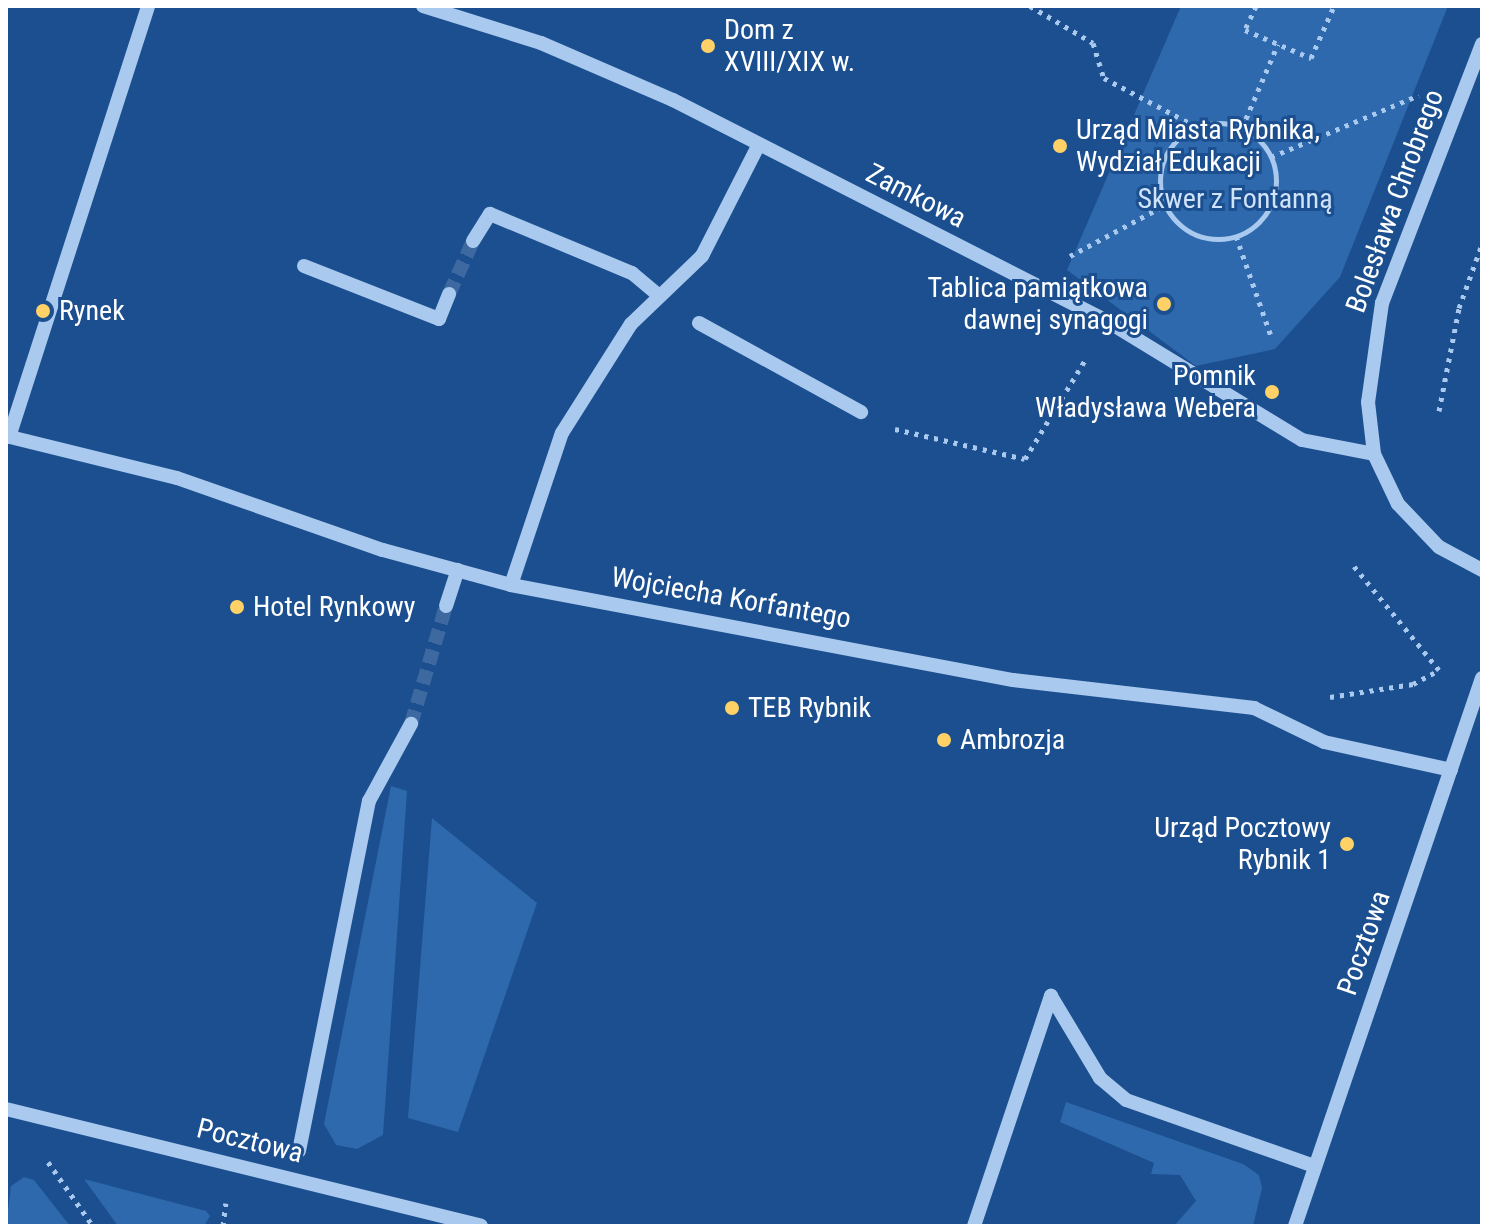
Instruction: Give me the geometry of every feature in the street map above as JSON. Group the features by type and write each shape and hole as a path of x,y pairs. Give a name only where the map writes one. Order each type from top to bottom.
{"street":[{"path":"7,434 148,6"},
{"name":"Zamkowa","path":"423,6 541,43 758,146 1027,280 1302,440 1374,454"},
{"name":"Bolesława Chrobrego","path":"1482,44 1379,313 1368,393 1374,454 1410,519 1452,557 1482,570"},
{"path":"511,585 562,433 631,324 702,256 758,146"},
{"path":"473,241 490,214 632,273 659,296"},
{"path":"304,266 439,319 449,294"},
{"path":"699,323 861,412"},
{"name":"Wojciecha Korfantego","path":"7,434 177,478 511,585 1013,680 1254,708 1324,742 1451,770"},
{"path":"446,606 458,570"},
{"name":"Pocztowa","path":"1295,1226 1482,678"},
{"path":"299,1151 369,801 411,724"},
{"path":"974,1226 1051,996 1100,1078 1126,1100 1314,1166"},
{"name":"Pocztowa","path":"6,1109 481,1226"}],"path":[{"path":"1030,6 1093,43 1104,78 1196,127 1242,128 1271,157 1274,195 1253,227 1236,236 1203,237 1165,205 1164,159 1196,127"},
{"path":"1256,6 1245,30 1311,58 1334,6"},
{"path":"1242,128 1278,44"},
{"path":"1271,157 1420,94"},
{"path":"1027,280 1165,205"},
{"path":"1236,236 1272,339"},
{"path":"1439,411 1459,308 1482,244"},
{"path":"861,412 906,434 1025,459 1080,370"},
{"path":"1254,708 1413,684 1439,670 1353,565"},
{"path":"43,1156 93,1226"},
{"path":"223,1226 224,1215"}],"green space":[{"name":"Skwer z Fontanną","path":"1181,6 1448,6 1340,277 1275,349 1196,366 1067,270"},
{"path":"391,786 407,791 383,1135 357,1149 336,1145 324,1124"},
{"path":"432,818 537,903 458,1132 408,1118"},
{"path":"1066,1102 1243,1164 1259,1175 1262,1188 1253,1226 1174,1226 1196,1201 1180,1175 1151,1174 1154,1163 1060,1122"},
{"path":"24,1177 34,1180 70,1226 6,1226 11,1186"},
{"path":"84,1179 206,1211 210,1216 204,1226 118,1226"}],"tunnel":[{"path":"449,294 473,241"},
{"path":"411,724 446,606"}],"place":[{"name":"Dom z XVIII/XIX w.","path":"708,46"},
{"name":"Urząd Miasta Rybnika, Wydział Edukacji","path":"1060,146"},
{"name":"Tablica pamiątkowa dawnej synagogi","path":"1164,304"},
{"name":"Rynek","path":"43,311"},
{"name":"Pomnik Władysława Webera","path":"1272,392"},
{"name":"Hotel Rynkowy","path":"237,607"},
{"name":"TEB Rybnik","path":"732,708"},
{"name":"Ambrozja","path":"944,740"},
{"name":"Urząd Pocztowy Rybnik 1","path":"1347,844"}]}
